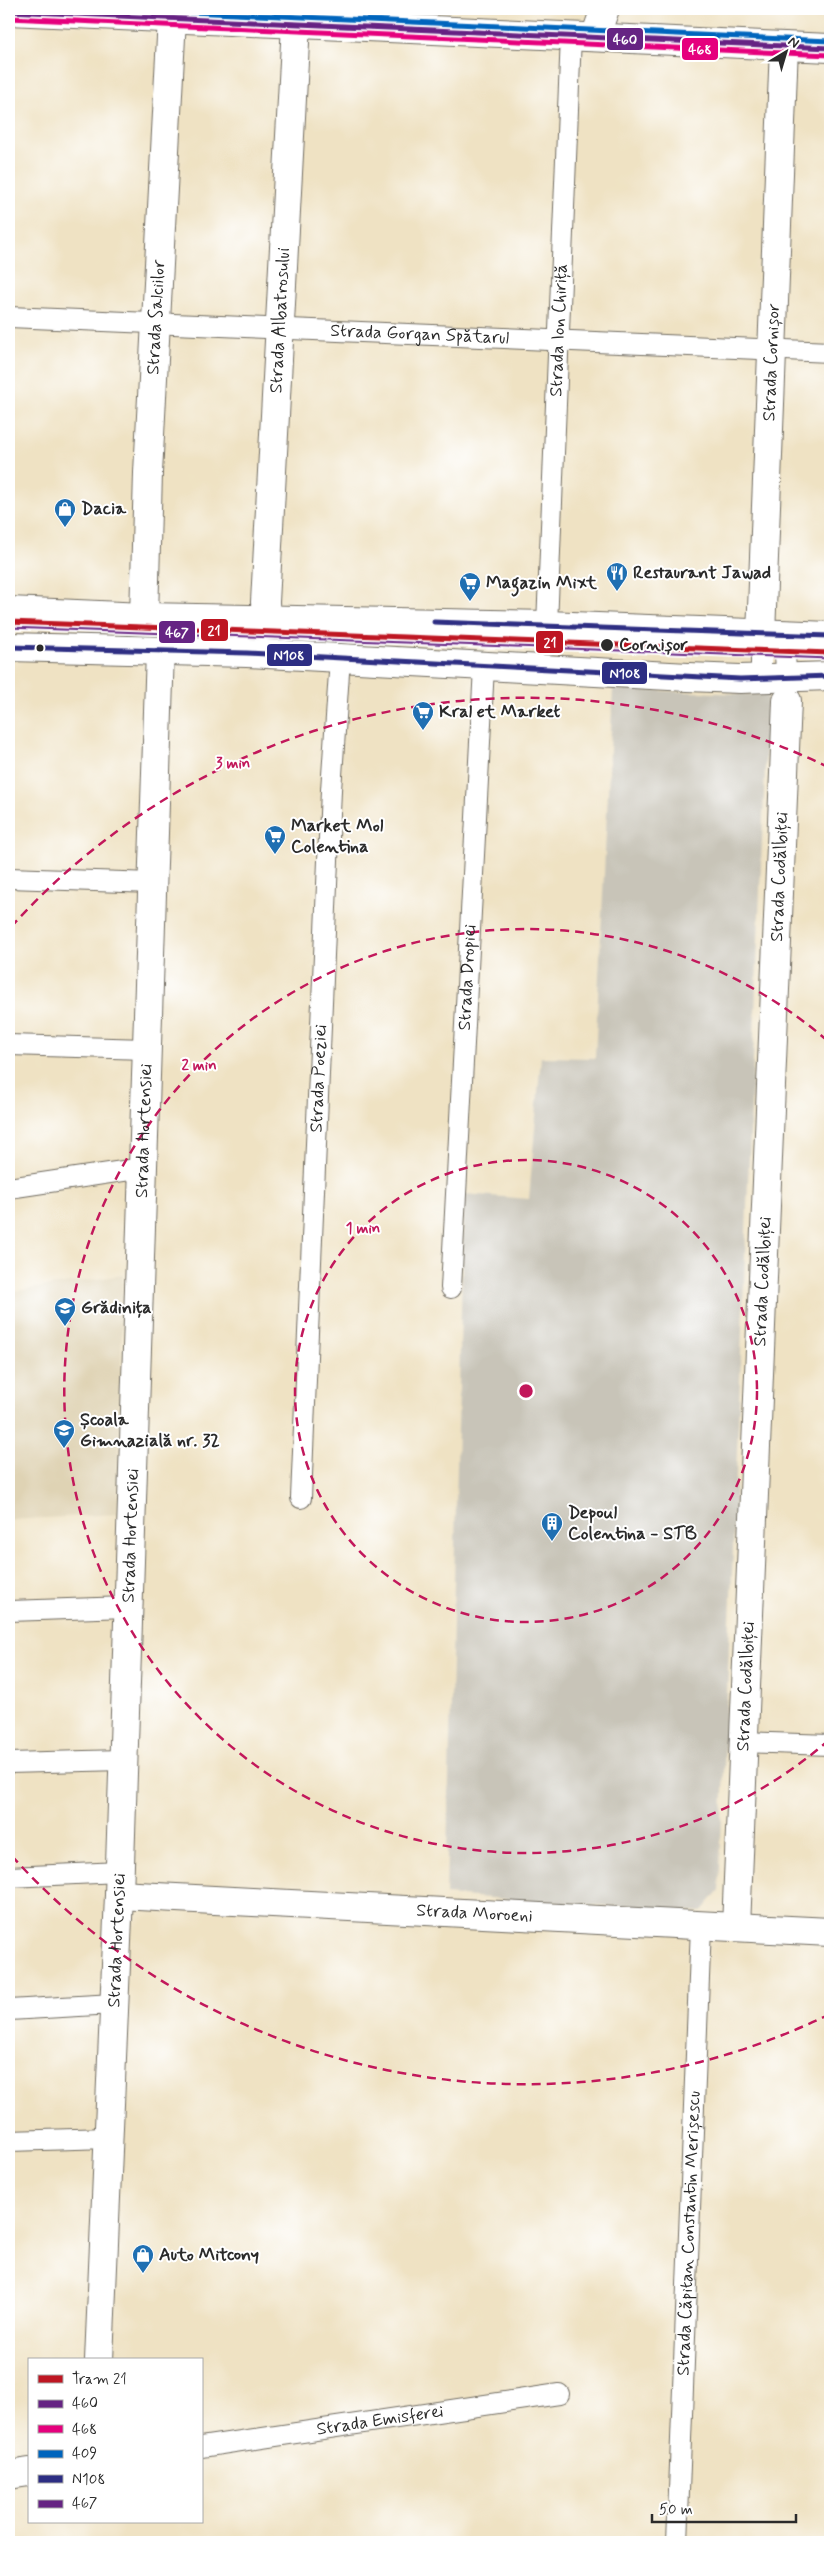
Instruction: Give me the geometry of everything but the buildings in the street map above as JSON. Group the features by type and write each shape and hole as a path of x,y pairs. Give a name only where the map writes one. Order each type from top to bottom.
{"street":[{"path":"583,37 605,9"},
{"path":"9,11 51,11 830,48"},
{"name":"Strada Salciilor","path":"144,617 155,324 172,18"},
{"name":"Strada Albatrosului","path":"266,618 265,602 296,24"},
{"name":"Strada Ion Chiriță","path":"547,625 559,340 583,37"},
{"name":"Strada Cornișor","path":"778,685 773,634 772,350 784,46"},
{"name":"Strada Gorgan Spătarul","path":"9,317 830,352"},
{"path":"9,611 144,617 547,625 830,636"},
{"path":"9,646 340,658 688,677 778,685 830,676"},
{"name":"Strada Hortensiei","path":"99,2358 120,1883 122,1760 160,651"},
{"name":"Strada Poeziei","path":"301,1498 331,790 340,658"},
{"name":"Strada Dropiei","path":"451,1288 484,667"},
{"name":"Strada Codălbiței","path":"736,1927 778,685"},
{"path":"9,878 152,883"},
{"path":"9,1045 146,1050"},
{"path":"9,1188 143,1168"},
{"path":"9,1611 127,1607"},
{"path":"743,1742 830,1746"},
{"path":"9,1764 122,1760"},
{"path":"9,1877 120,1883"},
{"name":"Strada Moroeni","path":"120,1883 701,1926 830,1932"},
{"name":"Strada Căpitan Constantin Merișescu","path":"677,2542 701,1926"},
{"path":"9,2010 114,2004"},
{"path":"9,2141 108,2138"},
{"name":"Strada Emisferei","path":"202,2447 559,2394"},
{"path":"9,2475 28,2472"}],"shaded area":[{"path":"613,689 768,695 719,1890 701,1912 446,1895 464,1194 529,1199 541,1057 595,1058"},
{"name":"Școala Gimnazială nr. 32","path":"123,1275 118,1514 9,1520 9,1292"}],"tram line":[{"name":"21","path":"9,622 830,653"}],"transit line":[{"name":"409","path":"126,9 830,41"},
{"name":"460","path":"9,11 830,48"},
{"name":"468","path":"9,18 830,55"},
{"name":"N108","path":"434,622 830,636"},
{"name":"467","path":"9,626 830,657"},
{"name":"N108","path":"9,647 247,653 740,679 830,676"}],"place":[{"name":"Dacia","path":"65,528"},
{"name":"Restaurant Jawad","path":"617,592"},
{"name":"Magazin Mixt","path":"470,602"},
{"name":"Cornișor","path":"607,645"},
{"name":"Kral et Market","path":"423,731"},
{"name":"Market Mol Colentina","path":"275,855"},
{"name":"Grădinița","path":"65,1327"},
{"name":"Școala Gimnazială nr. 32","path":"64,1449"},
{"name":"Depoul Colentina - STB","path":"552,1542"},
{"name":"Auto Mitcony","path":"143,2274"}]}
